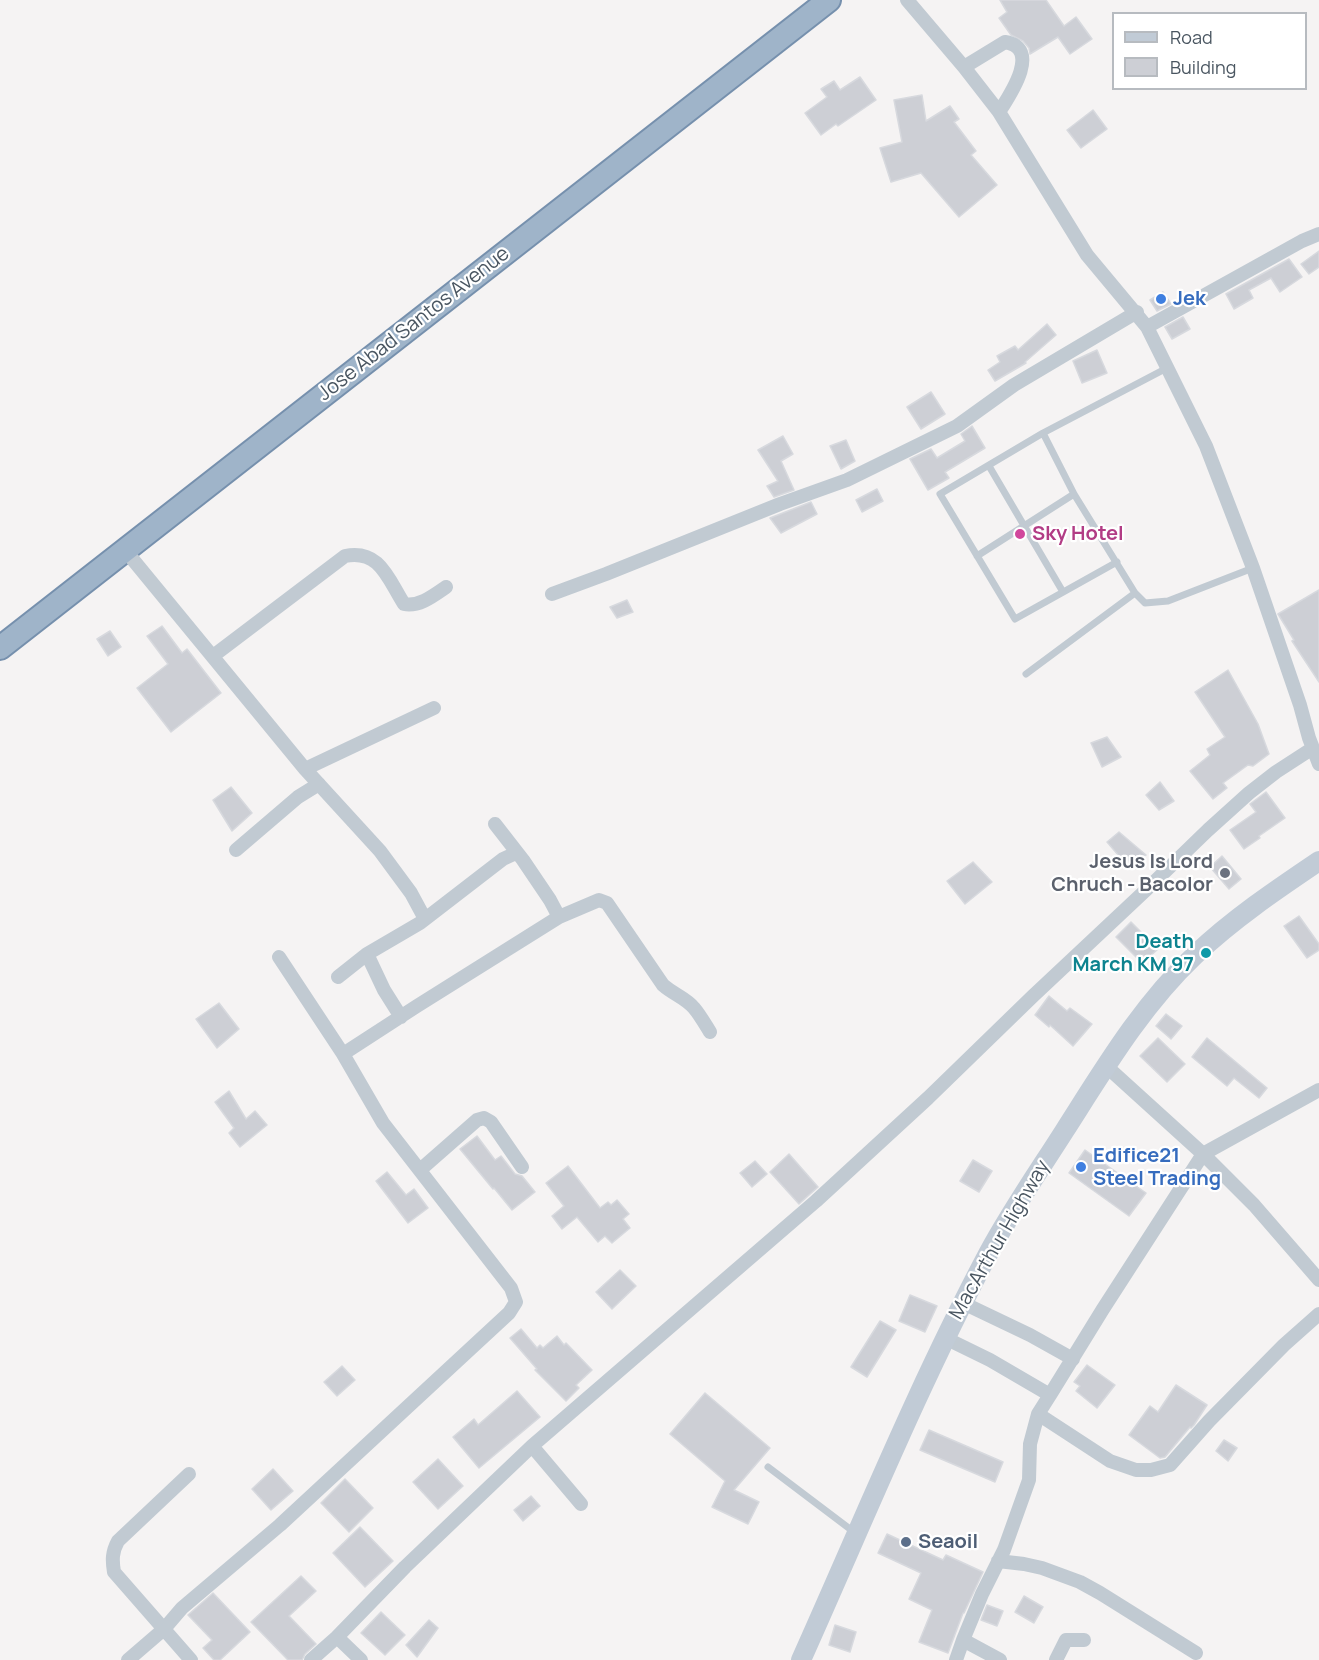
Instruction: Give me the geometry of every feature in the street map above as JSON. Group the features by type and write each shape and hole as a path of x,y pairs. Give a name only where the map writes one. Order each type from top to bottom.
{"highway":[{"name":"Jose Abad Santos Avenue","path":"0,648 829,0"}],"main road":[{"name":"MacArthur Highway","path":"801,1660 945,1338 988,1253 1016,1204 1106,1066 1145,1011 1195,955 1239,916 1319,861"}],"street":[{"path":"906,0 964,67 999,112 1087,255 1148,327 1206,446 1253,568 1314,739 1319,764"},
{"path":"964,67 1005,42 1013,44 1020,51 1022,65 1017,86 999,112"},
{"path":"1148,327 1302,241 1319,234"},
{"path":"552,594 847,480 957,426 1014,386 1137,312"},
{"path":"125,550 305,769 380,851 411,893 425,919"},
{"path":"213,656 345,556 365,555 377,561 404,604 410,606 426,600 446,587"},
{"path":"305,769 434,708"},
{"path":"311,1660 532,1446 816,1201 928,1098 1208,830 1314,739"},
{"path":"237,850 298,796 319,784"},
{"path":"495,824 550,900 559,918"},
{"path":"338,977 367,954 425,919 503,860 516,853"},
{"path":"343,1054 559,918 599,900 607,903 663,985 693,1007 710,1032"},
{"path":"367,954 384,990 401,1017"},
{"path":"128,1660 164,1629 183,1608 280,1525 509,1313 516,1302 511,1288 382,1123 343,1054 279,957"},
{"path":"1106,1066 1254,1204 1319,1280"},
{"path":"956,1660 1004,1550 1029,1480 1030,1444 1038,1414 1203,1154 1319,1090"},
{"path":"420,1170 477,1120 484,1118 491,1122 522,1167"},
{"path":"963,1303 1030,1335 1073,1359"},
{"path":"1038,1414 1110,1461 1136,1470 1151,1470 1170,1465 1217,1413 1319,1314"},
{"path":"945,1338 990,1360 1050,1395"},
{"path":"532,1446 581,1504"},
{"path":"189,1474 118,1541 113,1550 112,1559 114,1572 191,1660"},
{"path":"998,1561 1042,1568 1080,1582 1196,1653"},
{"path":"337,1637 361,1660"},
{"path":"963,1640 1000,1660"},
{"path":"1056,1660 1066,1640 1084,1640"}],"lane":[{"path":"1117,562 1015,619 940,494 1043,433 1167,368"},
{"path":"1043,433 1074,494 1135,593 1144,603 1168,601 1253,568"},
{"path":"989,466 1063,592"},
{"path":"977,556 1074,494"},
{"path":"1026,674 1135,593"},
{"path":"768,1467 856,1533"}],"building":[{"path":"1000,0 1046,0 1064,26 1076,17 1092,39 1070,54 1058,37 1030,54 1029,48 1023,41 1011,35 999,18 1007,12"},
{"path":"860,77 876,100 821,135 805,113 827,97 821,89 834,81 840,90"},
{"path":"922,95 926,121 950,106 959,119 954,122 976,151 971,155 997,185 959,217 921,173 891,182 880,148 902,142 894,100"},
{"path":"1093,110 1107,129 1081,148 1067,130"},
{"path":"1319,251 1319,267 1309,274 1301,264"},
{"path":"1289,259 1302,277 1280,292 1271,278 1249,290 1253,298 1234,309 1226,294"},
{"path":"1163,292 1171,304 1157,311 1150,300"},
{"path":"1183,317 1190,329 1172,339 1165,327"},
{"path":"1047,324 1056,335 1026,363 995,381 988,370 1000,362 997,356 1015,346 1018,350"},
{"path":"1097,350 1107,373 1082,383 1073,361"},
{"path":"931,392 945,414 921,429 907,407"},
{"path":"972,426 985,448 945,472 949,478 928,490 910,459 931,449 937,458 965,441 961,434"},
{"path":"783,436 793,454 781,461 794,490 774,497 767,486 778,481 758,450"},
{"path":"846,440 855,461 841,469 830,446"},
{"path":"877,489 883,501 862,512 856,500"},
{"path":"811,502 817,514 781,533 770,518"},
{"path":"1319,590 1319,682 1292,641 1294,640 1278,614"},
{"path":"627,600 633,612 617,618 610,607"},
{"path":"162,626 182,653 187,649 221,693 171,732 137,688 168,664 147,636"},
{"path":"110,631 121,647 108,656 97,639"},
{"path":"1228,670 1258,724 1269,754 1253,766 1248,765 1223,783 1227,788 1213,799 1190,771 1210,755 1207,749 1225,737 1195,692"},
{"path":"1107,737 1121,757 1102,767 1091,743"},
{"path":"1160,782 1174,801 1159,810 1146,795"},
{"path":"231,787 252,813 232,831 213,800"},
{"path":"1266,792 1285,818 1244,849 1230,830 1256,812 1250,804"},
{"path":"1119,832 1146,855 1125,863 1107,842"},
{"name":"Jesus Is Lord Chruch - Bacolor","path":"1222,856 1241,879 1229,889 1210,867"},
{"path":"973,862 992,882 965,904 947,881"},
{"path":"1299,916 1319,944 1319,950 1307,958 1284,926"},
{"path":"1131,922 1158,949 1147,959 1143,955 1138,959 1116,937"},
{"path":"1049,996 1067,1011 1070,1008 1092,1024 1073,1046 1035,1015"},
{"path":"219,1003 239,1029 217,1048 196,1019"},
{"path":"1166,1014 1182,1026 1171,1039 1156,1026"},
{"path":"1158,1038 1185,1064 1167,1082 1140,1056"},
{"path":"1207,1038 1267,1088 1259,1098 1234,1078 1227,1086 1192,1057"},
{"path":"229,1091 246,1119 255,1111 267,1125 240,1147 229,1133 234,1128 215,1102"},
{"path":"477,1136 495,1160 501,1156 515,1174 522,1176 535,1192 512,1210 460,1149"},
{"path":"1085,1150 1146,1193 1129,1216 1069,1173"},
{"path":"789,1154 818,1187 799,1204 770,1172"},
{"path":"973,1160 992,1171 979,1192 960,1181"},
{"path":"755,1161 767,1174 752,1187 740,1173"},
{"path":"568,1166 600,1208 608,1202 611,1205 617,1200 629,1214 623,1219 630,1228 612,1243 605,1236 598,1242 577,1217 562,1229 552,1216 564,1206 546,1183"},
{"path":"387,1172 406,1195 414,1189 428,1208 408,1223 376,1181"},
{"path":"620,1270 636,1286 612,1309 596,1292"},
{"path":"910,1295 937,1306 925,1332 899,1321"},
{"path":"880,1321 896,1330 867,1377 851,1367"},
{"path":"521,1329 537,1348 540,1345 543,1348 557,1336 592,1370 576,1385 579,1388 566,1401 535,1370 537,1369 510,1338"},
{"path":"1087,1365 1115,1385 1097,1408 1076,1391 1080,1386 1074,1382"},
{"path":"342,1366 355,1380 337,1396 324,1382"},
{"path":"1176,1385 1207,1405 1194,1425 1165,1457 1160,1458 1129,1435 1150,1406 1158,1412"},
{"path":"517,1391 540,1417 479,1468 453,1437 474,1419 478,1425"},
{"path":"705,1393 770,1448 734,1490 759,1502 748,1524 712,1507 725,1481 670,1434"},
{"path":"929,1430 1003,1462 995,1482 920,1450"},
{"path":"1224,1440 1237,1448 1228,1461 1216,1451"},
{"path":"438,1459 463,1486 438,1509 413,1482"},
{"path":"273,1469 293,1491 271,1510 252,1489"},
{"path":"345,1479 373,1508 349,1532 321,1503"},
{"path":"531,1496 540,1506 523,1521 514,1510"},
{"path":"360,1527 393,1561 365,1587 333,1553"},
{"path":"887,1534 943,1560 946,1555 983,1572 963,1613 948,1653 919,1642 932,1610 909,1599 921,1573 878,1553"},
{"path":"301,1576 316,1591 289,1616 316,1644 302,1660 288,1660 251,1622"},
{"path":"213,1593 250,1632 220,1660 214,1660 203,1648 212,1640 188,1615"},
{"path":"1024,1596 1043,1607 1034,1623 1015,1612"},
{"path":"987,1605 1003,1611 997,1626 981,1620"},
{"path":"381,1612 405,1635 385,1655 361,1633"},
{"path":"429,1620 438,1628 417,1657 406,1645"},
{"path":"835,1625 856,1632 850,1652 829,1645"}],"place":[{"name":"Jek","path":"1161,299"},
{"name":"Sky Hotel","path":"1020,534"},
{"name":"Jesus Is Lord Chruch - Bacolor","path":"1225,873"},
{"name":"Death March KM 97","path":"1206,953"},
{"name":"Edifice21 Steel Trading","path":"1081,1167"},
{"name":"Seaoil","path":"906,1542"}]}
